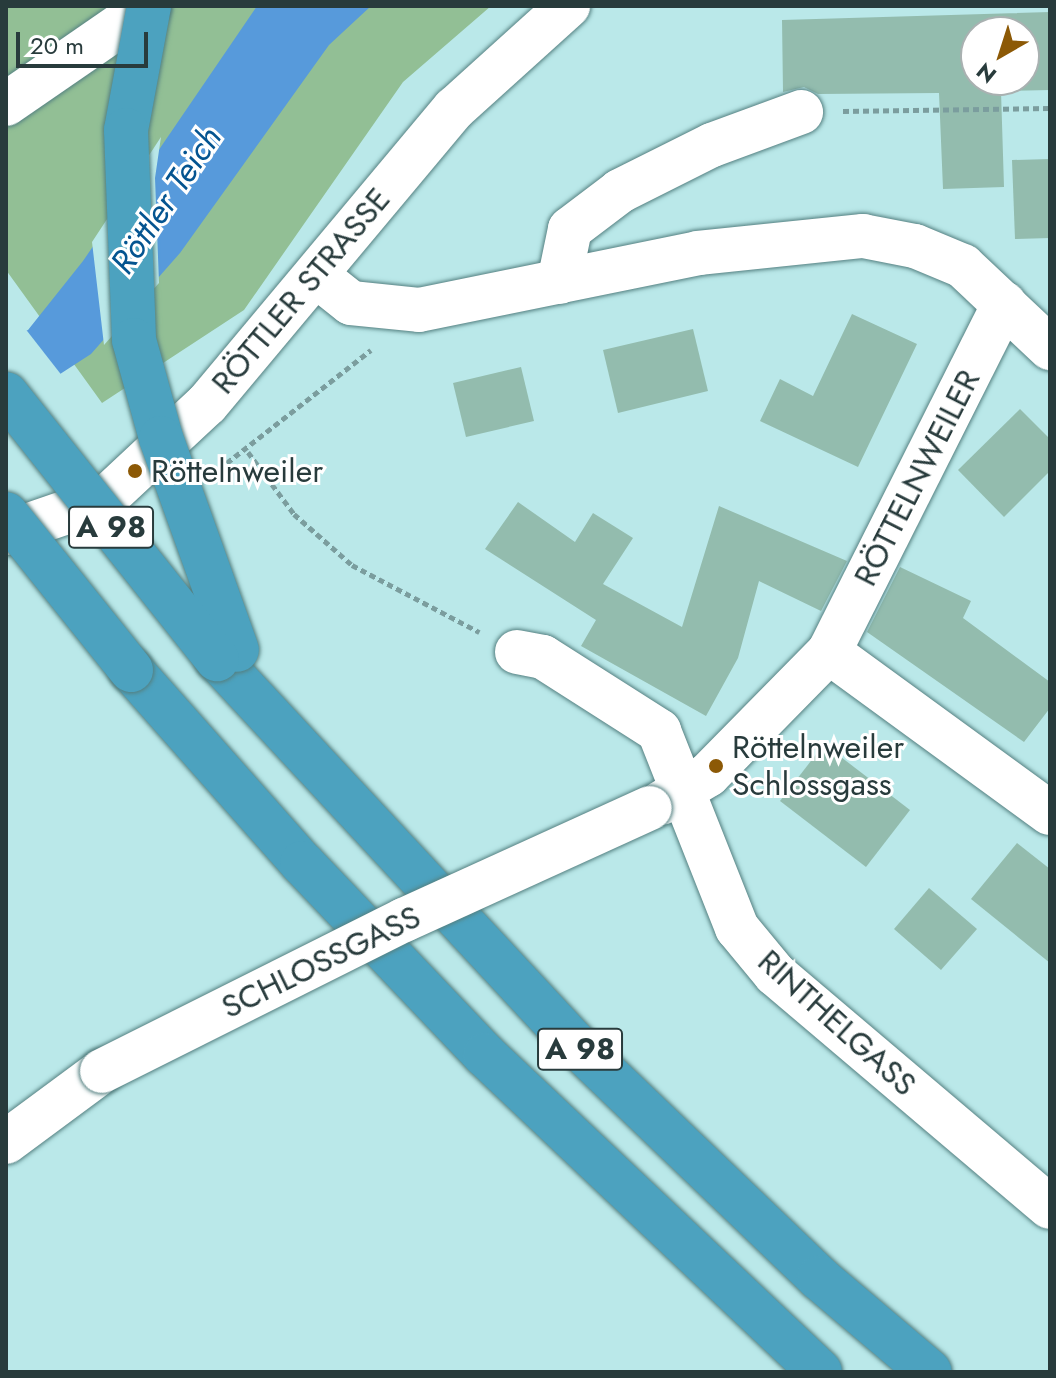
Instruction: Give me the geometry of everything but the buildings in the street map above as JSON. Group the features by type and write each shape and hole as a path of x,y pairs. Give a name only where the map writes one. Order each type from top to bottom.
{"highway":[{"path":"149,6 126,130 134,340 227,655"},
{"name":"A 98","path":"6,394 227,655 254,701 573,1042 819,1278 930,1372"},
{"name":"A 98","path":"6,514 131,670 302,863 485,1055 820,1372"}],"street":[{"path":"6,104 149,6"},
{"name":"RÖTTLER STRASSE","path":"6,533 105,499 207,404 454,109 568,6"},
{"path":"559,282 570,229 620,191 712,145 801,112"},
{"path":"317,276 351,303 419,310 698,253 863,236 915,246 963,266 1050,348"},
{"name":"RÖTTELNWEILER","path":"667,801 829,652 1004,304"},
{"name":"RINTHELGASS","path":"517,652 543,657 659,731 667,801 737,928 775,974 1050,1207"},
{"path":"829,652 1050,813"},
{"name":"SCHLOSSGASS","path":"6,1142 102,1071 404,920 667,801"}],"path":[{"path":"801,112 1050,108"},
{"path":"419,310 248,452 294,514 352,565 517,652"}],"green space":[{"path":"6,6 491,6 403,82 244,310 102,403 6,270"}],"water":[{"name":"Röttler Teich","path":"257,6 371,6 329,45 180,253 91,354 6,409 6,338 28,330 83,261"}],"pier":[{"path":"161,137 155,178 159,283 104,345 92,242"},
{"path":"24,327 63,377 6,413 6,334"}],"place":[{"name":"Röttelnweiler","path":"135,471"},
{"name":"Röttelnweiler Schlossgass","path":"716,766"}]}
